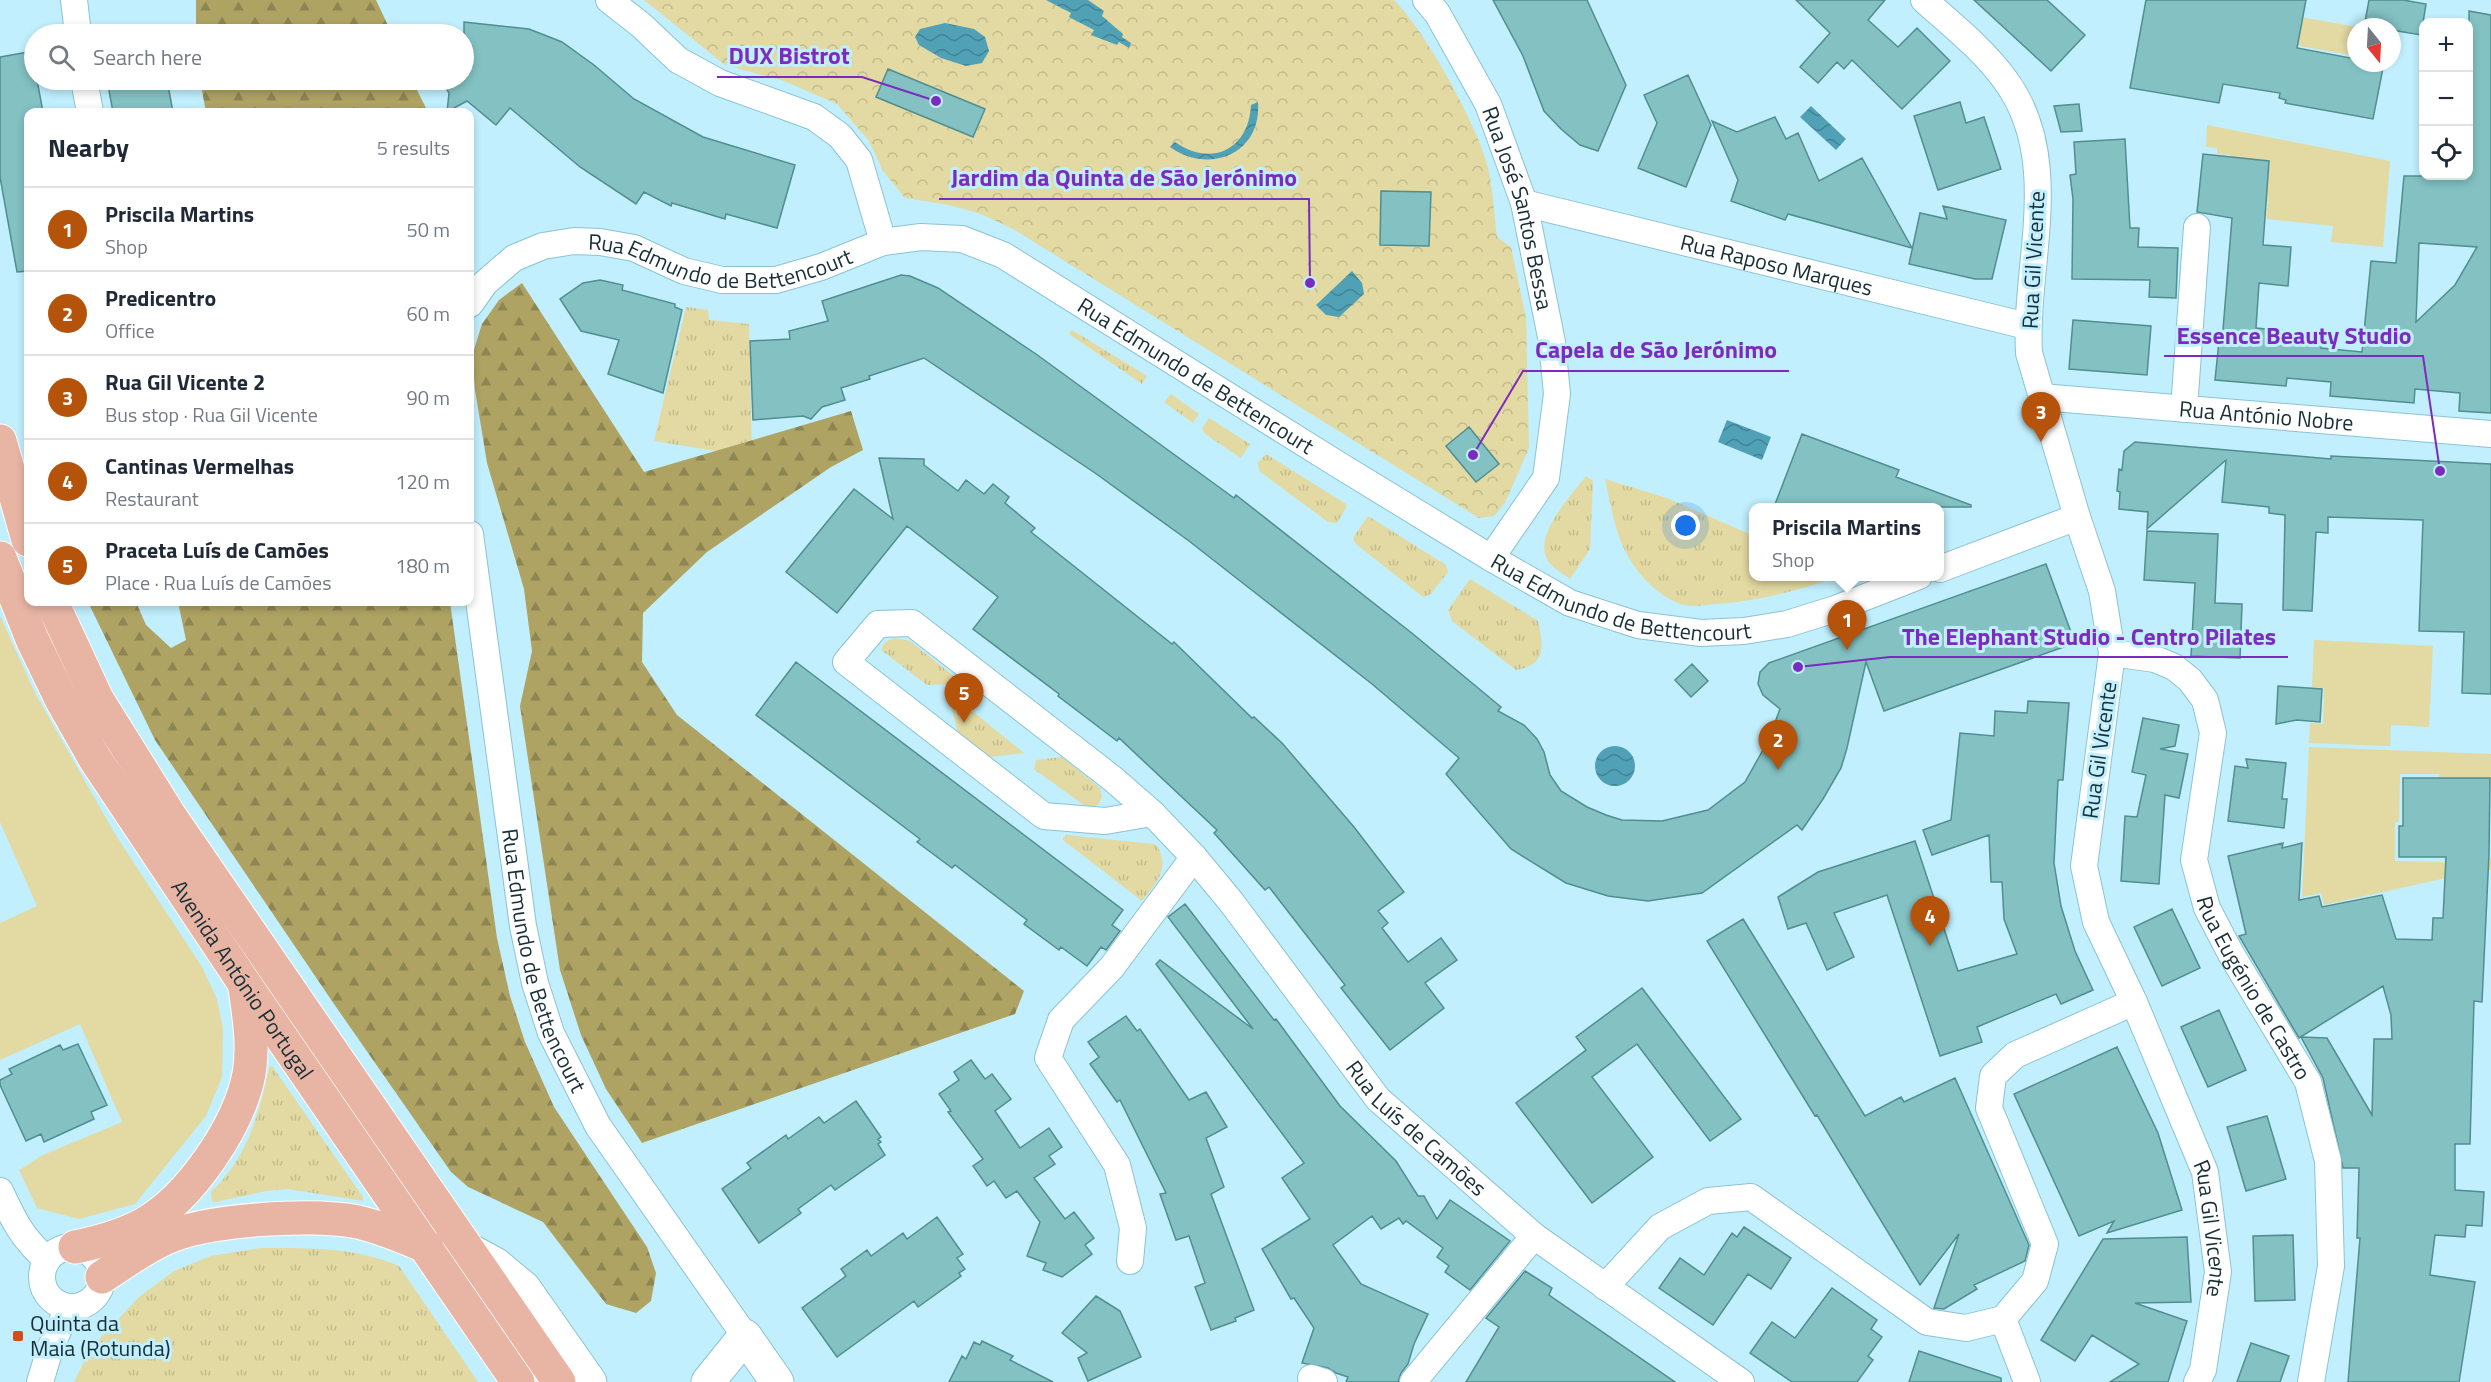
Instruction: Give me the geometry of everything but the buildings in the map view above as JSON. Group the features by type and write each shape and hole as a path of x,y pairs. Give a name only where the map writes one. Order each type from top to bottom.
{"main road":[{"path":"0,441 24,526"},
{"name":"Avenida António Portugal","path":"0,558 32,639 61,699 95,759 244,983 518,1382"},
{"name":"Avenida António Portugal","path":"54,606 97,699 129,754 176,826 559,1382"},
{"path":"61,1254 111,1240 146,1223 177,1198 205,1166 235,1115 249,1074 250,1024 244,983"},
{"path":"102,1277 134,1255 166,1238 205,1227 259,1220 355,1222 388,1229 427,1247"}],"street":[{"path":"74,0 77,24"},
{"path":"609,0 642,25 678,60 720,83 814,117 840,136 859,160 883,242"},
{"name":"Rua José Santos Bessa","path":"1426,0 1437,13 1488,104 1524,203 1552,342 1557,394 1546,478 1491,558"},
{"name":"Rua Gil Vicente","path":"1924,0 1973,45 2006,81 2024,115 2037,179 2038,208 2027,326 2029,353 2077,517 2102,591 2112,653 2084,866 2096,922 2134,1002 2205,1172 2217,1272 2203,1370 2197,1382"},
{"path":"86,90 89,108"},
{"name":"Rua Raposo Marques","path":"1524,203 2027,326"},
{"path":"2184,409 2197,227"},
{"name":"Rua Edmundo de Bettencourt","path":"474,298 485,283 514,258 543,246 574,241 600,242 634,248 684,271 722,280 776,280 821,267 883,242 921,237 962,239 1003,255 1491,558 1570,603 1638,625 1701,633 1744,631 1787,624 1835,609 1906,581"},
{"name":"Rua António Nobre","path":"2041,397 2491,434"},
{"path":"1944,567 2077,517"},
{"name":"Rua Edmundo de Bettencourt","path":"474,564 523,926 535,984 551,1033 598,1126 745,1336"},
{"name":"Rua Luís de Camões","path":"1152,813 1105,821 1044,816 846,662 878,624 912,623 1113,779 1152,813 1194,857 1232,903 1378,1100 1534,1236 1741,1382"},
{"name":"Rua Eugénio de Castro","path":"2112,653 2155,659 2174,667 2190,680 2205,700 2212,733 2194,860 2196,870 2207,908 2231,954 2308,1082 2328,1161 2331,1266 2311,1382"},
{"path":"1130,1261 1133,1228 1117,1165 1048,1058 1061,1020 1112,966 1194,857"},
{"path":"1605,1287 1660,1227 1708,1201 1751,1197 1927,1322 1966,1328 2003,1319 2036,1281 2045,1244 1989,1108 1993,1076 2015,1055 2134,1002"},
{"path":"0,1191 27,1241 61,1254 94,1257 100,1267 102,1277 99,1291 93,1300 79,1307 68,1308 54,1302 46,1294 41,1282 42,1271 61,1254"},
{"path":"1413,1382 1534,1236"},
{"path":"469,1250 495,1264 524,1288 590,1382"},
{"path":"40,1382 50,1349 68,1308"},
{"path":"2003,1319 2027,1382"},
{"path":"708,1382 745,1336 777,1382"}],"green space":[{"path":"196,0 376,0 387,24 196,24"},
{"path":"644,0 1394,0 1420,32 1434,54 1472,125 1487,164 1497,237 1511,247 1526,318 1529,448 1505,503 1494,516 1479,518 1013,229 981,214 949,205 905,198 883,171 869,141 837,104 784,81 725,65"},
{"path":"2260,10 2347,25 2347,54 2255,38"},
{"path":"202,90 417,90 426,108 205,108"},
{"path":"2207,125 2390,161 2383,247 2331,242 2333,226 2266,219 2268,201 2257,201 2230,178 2231,155 2217,154 2217,148 2206,147"},
{"path":"522,283 644,472 851,411 863,450 831,467 707,552 643,613 642,662 677,715 1024,991 1015,1014 642,1143 606,1089 581,1035 560,970 520,706 532,651 524,589 487,463 475,390 474,350 482,324 499,300"},
{"path":"686,307 708,310 709,320 749,324 752,457 654,441"},
{"path":"1072,330 1147,376 1142,384 1069,334"},
{"path":"1171,394 1199,414 1193,423 1164,402"},
{"path":"1209,418 1250,444 1241,458 1205,434 1202,428"},
{"path":"1266,454 1346,504 1337,523 1328,522 1259,471 1258,463"},
{"path":"1586,476 1593,481 1590,549 1570,579 1548,561 1544,551 1545,540 1555,517"},
{"path":"1605,479 1667,498 1749,534 1749,581 1824,581 1763,598 1696,606 1684,605 1660,593 1639,572 1624,549"},
{"path":"1368,516 1446,565 1448,572 1431,594 1423,597 1356,544 1353,538"},
{"path":"1470,579 1538,621 1542,646 1538,659 1533,664 1516,670 1452,621 1448,610"},
{"path":"90,606 138,606 146,625 171,648 186,640 179,606 451,606 497,938 510,996 525,1042 554,1107 647,1247 656,1273 651,1301 636,1313 606,1304 543,1222 468,1187 451,1172 155,740"},
{"path":"0,616 35,693 115,834 202,967 217,999 223,1029 222,1077 206,1116 135,1204 79,1219 37,1208 19,1170 43,1155 122,1122 80,1024 0,1060 0,923 37,906 0,822"},
{"path":"894,638 910,641 960,681 954,684 927,685 881,650 885,642"},
{"path":"2314,640 2433,646 2429,727 2391,725 2390,746 2309,743 2310,723 2323,724 2324,688 2312,687"},
{"path":"961,702 1024,753 990,757 958,733 952,709 954,704"},
{"path":"2309,747 2491,754 2491,783 2439,783 2439,774 2400,774 2399,822 2395,822 2395,861 2447,862 2447,857 2491,858 2491,870 2482,870 2324,905 2321,893 2302,897"},
{"path":"1062,757 1100,788 1102,797 1098,805 1088,808 1034,769 1036,760"},
{"path":"1066,835 1154,844 1158,847 1163,863 1160,876 1142,901 1063,840"},
{"path":"272,1066 363,1197 363,1201 288,1189 212,1201 211,1192 234,1165 250,1135 269,1068"},
{"path":"261,1248 349,1252 399,1266 478,1382 74,1382 91,1348 139,1297 174,1271 211,1256"}],"water":[{"path":"1046,0 1088,0 1104,11 1102,16 1131,43 1129,48 1119,42 1117,45 1091,35 1094,30 1069,17 1071,13"},
{"path":"945,23 974,29 985,37 989,51 982,63 966,66 941,58 919,45 915,37 920,29"},
{"path":"1258,102 1257,120 1251,135 1242,146 1230,154 1216,159 1201,159 1185,155 1170,147 1175,142 1189,150 1202,153 1226,150 1236,143 1243,133 1249,120 1251,105"},
{"path":"1811,106 1846,139 1836,150 1800,117"},
{"path":"1352,271 1362,283 1364,294 1339,317 1326,315 1316,305"},
{"path":"1727,420 1771,437 1762,460 1718,442"},
{"path":"1615,746 1629,752 1635,766 1629,780 1615,786 1601,780 1595,766 1601,752"}],"place":[{"name":"DUX Bistrot","path":"936,101"},
{"name":"Jardim da Quinta de São Jerónimo","path":"1310,283"},
{"name":"Rua Gil Vicente 2","path":"2041,442"},
{"name":"Capela de São Jerónimo","path":"1473,455"},
{"name":"Essence Beauty Studio","path":"2440,471"},
{"name":"Priscila Martins","path":"1847,650"},
{"name":"The Elephant Studio - Centro Pilates","path":"1798,667"},
{"name":"Praceta Luís de Camões","path":"964,723"},
{"name":"Predicentro","path":"1778,770"},
{"name":"Cantinas Vermelhas","path":"1930,946"},
{"name":"Quinta da Maia (Rotunda)","path":"18,1336"}]}
